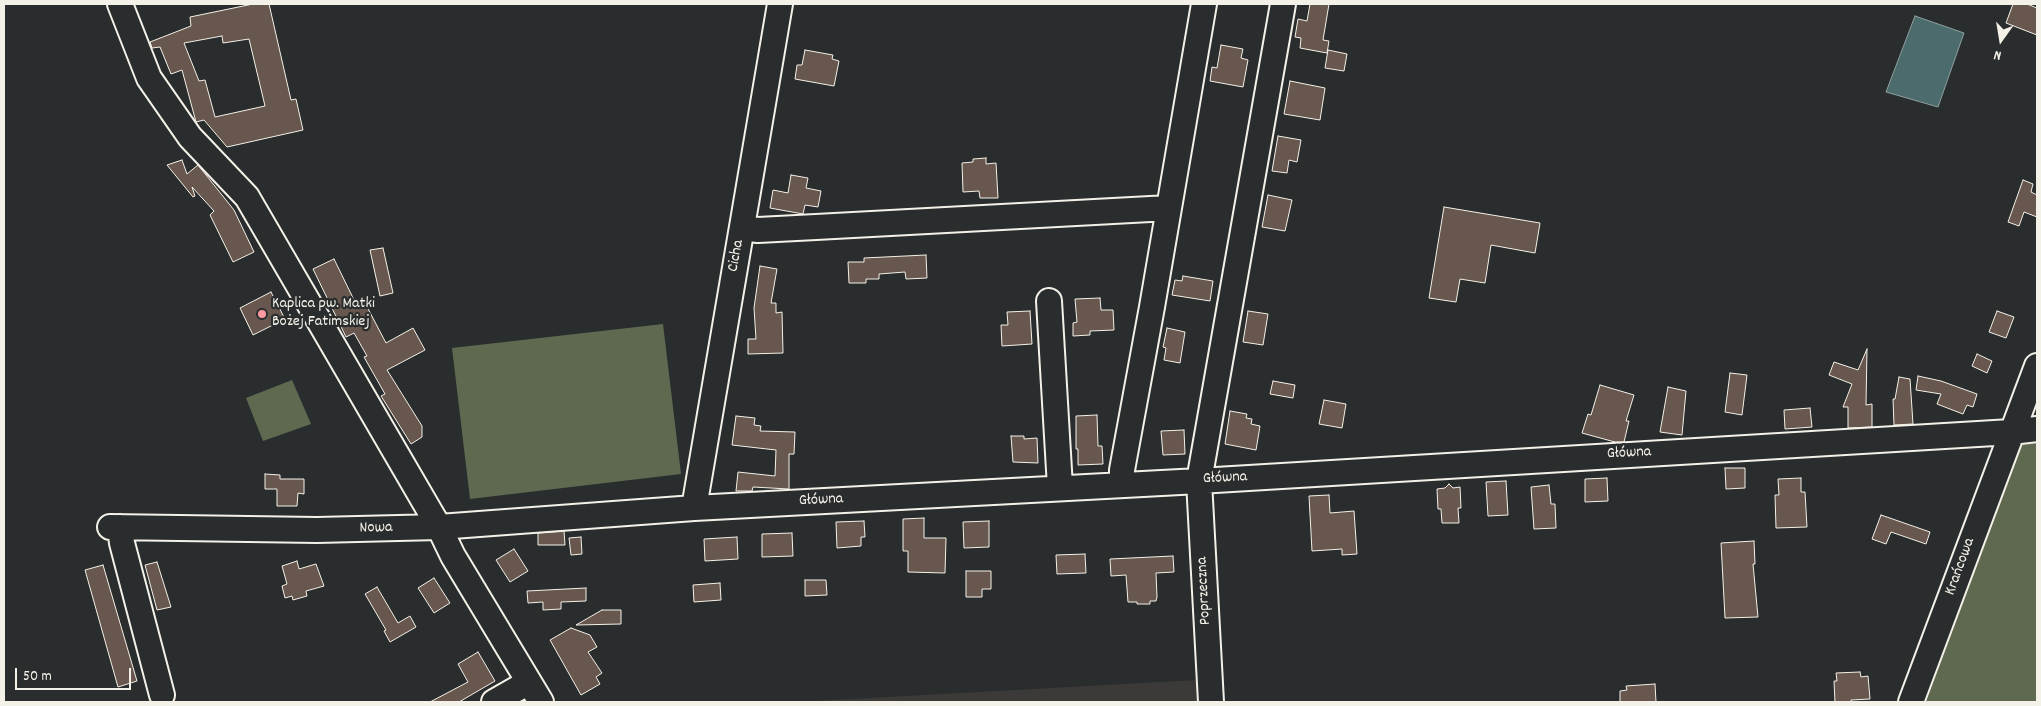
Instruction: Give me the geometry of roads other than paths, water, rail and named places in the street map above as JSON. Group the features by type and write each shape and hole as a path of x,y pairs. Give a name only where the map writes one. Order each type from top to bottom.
{"street":[{"path":"120,4 149,78 190,137 247,197 454,556 541,702"},
{"name":"Cicha","path":"694,508 780,4"},
{"path":"1122,484 1122,470 1204,4"},
{"name":"Poprzeczna","path":"1211,702 1199,480 1283,4"},
{"path":"742,228 758,230 806,228 1169,208"},
{"path":"1048,301 1060,487"},
{"name":"Krańcowa","path":"1911,702 2037,366"},
{"name":"Główna","path":"439,527 694,508 1199,480 2037,429"},
{"name":"Nowa","path":"162,695 122,543 115,527 317,530 439,527"},
{"path":"494,702 529,682"}],"water":[{"path":"1915,16 1964,33 1938,107 1886,92"}],"place":[{"name":"Kaplica pw. Matki Bożej Fatimskiej","path":"262,314"}]}
